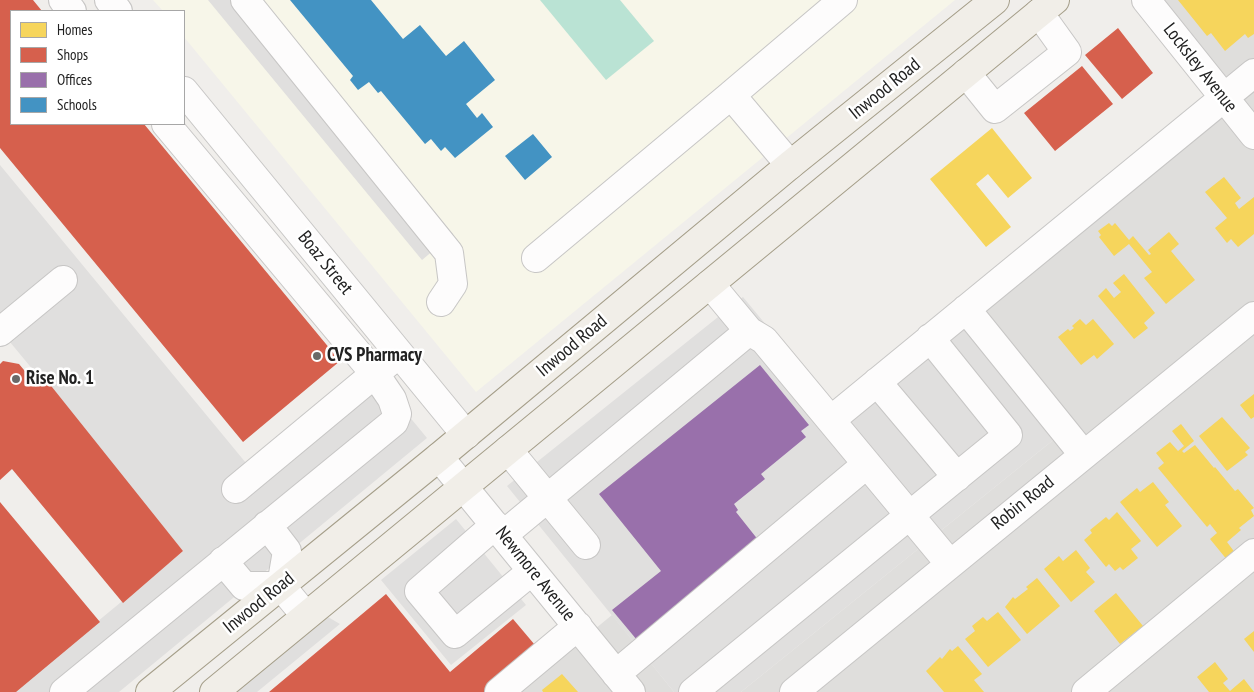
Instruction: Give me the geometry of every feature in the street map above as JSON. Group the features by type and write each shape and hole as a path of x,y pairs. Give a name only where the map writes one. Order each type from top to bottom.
{"main road":[{"name":"Inwood Road","path":"150,692 466,435 790,165 995,0"},
{"name":"Inwood Road","path":"214,692 305,615 464,487 1047,6"},
{"path":"466,435 499,457"}],"street":[{"path":"63,0 71,10"},
{"path":"109,0 117,10"},
{"path":"245,0 449,253 453,284 441,302"},
{"path":"536,258 842,0"},
{"name":"Locksley Avenue","path":"1146,0 1254,135"},
{"path":"966,73 995,109 1067,52 1047,6"},
{"path":"831,420 1254,72"},
{"name":"Boaz Street","path":"185,92 466,435"},
{"path":"731,95 790,165"},
{"path":"64,692 394,422 397,414 396,406 375,374 167,125"},
{"path":"0,332 63,280"},
{"path":"710,284 749,331 764,340 950,564"},
{"path":"966,309 1083,454"},
{"name":"Robin Road","path":"794,692 1254,316"},
{"path":"532,571 456,634 419,591 499,530 547,498 749,331"},
{"path":"693,692 1008,435 930,338"},
{"path":"236,489 399,354"},
{"path":"877,382 957,477"},
{"name":"Newmore Avenue","path":"439,457 624,683"},
{"path":"499,457 547,498 586,545"},
{"path":"624,683 867,464"},
{"path":"267,526 287,551 281,586 305,615"},
{"path":"1086,692 1254,553"},
{"path":"223,560 244,586 281,586"},
{"path":"499,692 578,626"}],"shaded area":[{"path":"153,0 955,0 476,392 185,38 185,10 162,10"},
{"path":"208,0 260,0 453,234 422,260"},
{"path":"1163,0 1254,0 1254,692 741,692 1057,437 957,317 1237,90"},
{"path":"0,165 246,463 366,364 427,438 119,692 12,692 183,551 0,330"},
{"path":"743,297 839,413 957,317 1057,437 741,692 674,692 507,486"},
{"path":"456,519 526,605 451,665 381,580"},
{"path":"612,615 674,692 518,692"},
{"path":"328,617 340,624 257,692 233,692"}],"green space":[{"path":"540,0 620,0 654,41 606,80"}],"building: Homes":[{"path":"1178,0 1254,0 1254,34 1248,38 1245,34 1225,51 1211,33 1207,36"},
{"path":"992,128 1032,178 1008,198 988,174 976,184 1011,227 986,247 930,179"},
{"path":"1224,177 1241,198 1235,203 1239,209 1254,197 1254,234 1238,247 1231,239 1227,243 1215,228 1227,218 1205,192"},
{"path":"1109,223 1112,226 1115,223 1129,240 1133,236 1149,255 1151,254 1148,250 1169,232 1179,244 1171,251 1195,280 1166,304 1144,278 1152,272 1129,244 1114,256 1099,237 1101,235 1098,231"},
{"path":"1124,274 1155,313 1144,323 1148,328 1134,339 1098,296 1106,288 1114,298 1121,292 1113,283"},
{"path":"1080,319 1086,325 1093,319 1114,344 1097,359 1094,355 1081,365 1058,337 1068,329 1070,331 1074,328 1072,326"},
{"path":"1254,394 1254,417 1251,419 1240,405"},
{"path":"1222,417 1250,448 1245,452 1248,455 1227,471 1199,436"},
{"path":"1181,424 1194,441 1182,451 1184,453 1195,445 1235,491 1238,489 1254,508 1251,510 1254,516 1239,528 1241,530 1227,542 1236,554 1228,561 1210,539 1217,533 1210,524 1207,527 1158,468 1164,463 1156,453 1170,442 1178,451 1184,446 1172,431"},
{"path":"1153,482 1169,502 1165,505 1182,526 1157,547 1120,502 1137,488 1140,492"},
{"path":"1117,512 1141,541 1131,549 1138,558 1123,570 1120,567 1115,571 1109,564 1106,567 1084,540 1092,533 1090,530 1106,517 1109,520"},
{"path":"1076,550 1090,568 1086,572 1095,582 1071,602 1044,569 1059,556 1063,561"},
{"path":"1037,578 1060,606 1027,634 1005,607 1013,597 1015,599 1028,589 1026,587"},
{"path":"1116,593 1143,626 1120,644 1094,611"},
{"path":"998,612 1021,640 988,667 965,639 975,631 972,626 983,617 987,621"},
{"path":"1254,631 1254,652 1244,639"},
{"path":"958,646 982,674 974,680 984,692 944,692 926,671 940,657 942,659 950,649 952,651"},
{"path":"1215,662 1228,679 1223,683 1230,691 1244,679 1254,692 1209,692 1197,677"},
{"path":"562,674 578,692 543,692 542,690"}],"building: Shops":[{"path":"0,0 33,0 41,10 10,10 10,125 145,125 340,361 243,442 0,148"},
{"path":"1118,28 1153,73 1122,99 1085,55"},
{"path":"1082,66 1113,104 1055,151 1024,113"},
{"path":"3,361 19,364 29,376 44,377 183,551 123,603 12,469 0,480 0,364"},
{"path":"0,502 100,622 16,692 0,692"},
{"path":"386,594 450,672 513,619 540,651 491,692 269,692"}],"building: Offices":[{"path":"760,365 809,425 801,431 806,437 761,474 765,479 734,504 738,510 736,512 759,541 637,640 612,610 661,571 599,494"}],"building: Schools":[{"path":"290,0 371,0 403,39 420,25 446,56 464,41 495,80 466,104 477,118 482,113 493,127 455,158 445,147 441,151 431,139 425,144 381,91 378,93 369,82 358,90 350,80 353,76"},
{"path":"533,134 552,157 525,180 505,156"}],"place":[{"name":"CVS Pharmacy","path":"317,356"},
{"name":"Rise No. 1","path":"16,379"}]}
